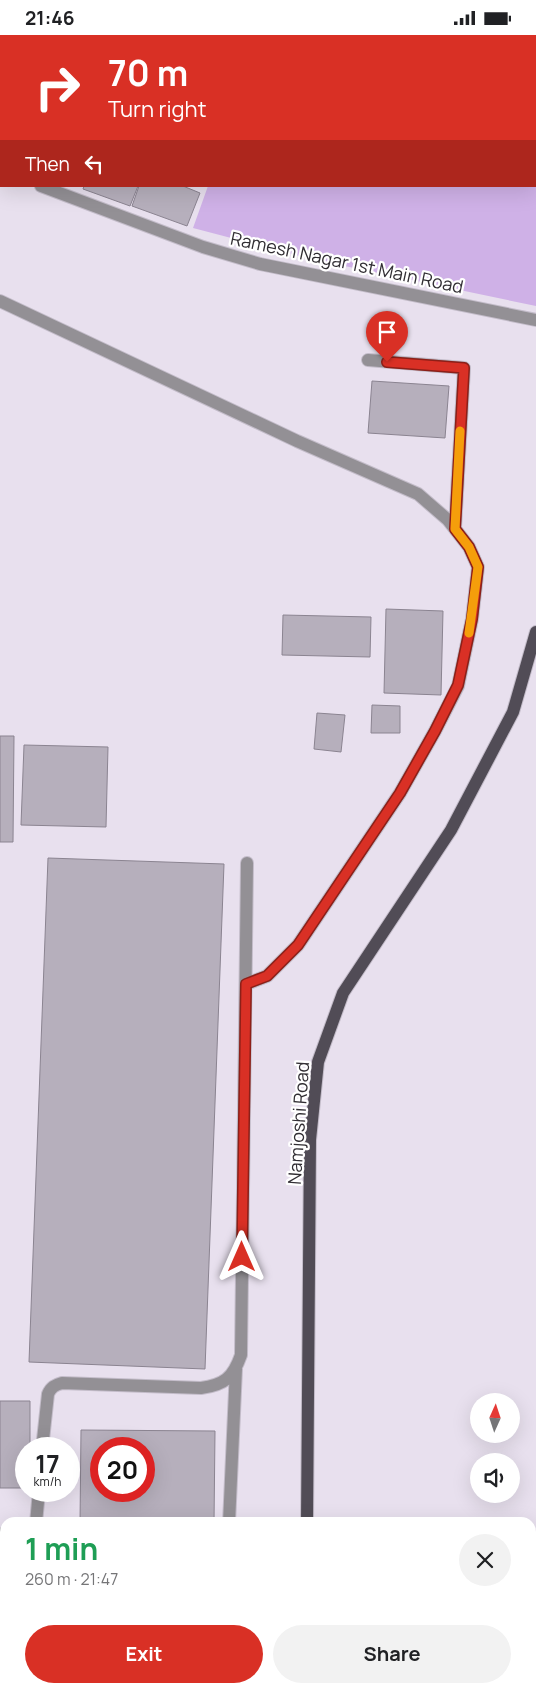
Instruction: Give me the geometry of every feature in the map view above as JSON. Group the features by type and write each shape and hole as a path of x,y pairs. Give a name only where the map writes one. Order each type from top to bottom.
{"main road":[{"name":"Namjoshi Road","path":"307,1517 310,1140 318,1061 343,993 451,829 513,712 536,632"}],"street":[{"name":"Ramesh Nagar 1st Main Road","path":"44,187 203,247 260,264 536,320"},
{"path":"0,301 298,441 418,495 448,519 469,547 478,567 472,619 458,685 435,731 400,793 298,945 267,976 246,984"},
{"path":"368,360 464,368 455,529"},
{"path":"229,1517 236,1369 241,1355 247,863"},
{"path":"43,1437 48,1394 50,1389 56,1385 62,1383 200,1388 215,1386 228,1379 236,1369"},
{"path":"37,1517 38,1502"}],"shaded area":[{"path":"208,187 536,187 536,306 311,259 193,228"}],"building":[{"path":"84,187 138,187 130,206 83,189"},
{"path":"139,187 185,187 200,193 187,226 132,206"},
{"path":"372,381 449,386 445,438 368,433"},
{"path":"386,609 443,611 441,695 384,693"},
{"path":"283,615 371,617 370,657 282,655"},
{"path":"372,705 400,706 400,733 371,733"},
{"path":"317,713 345,715 341,752 314,749"},
{"path":"0,736 14,736 13,842 0,842"},
{"path":"24,745 108,747 106,827 21,825"},
{"path":"48,858 224,864 205,1369 29,1362"},
{"path":"0,1401 30,1401 30,1437 15,1437 15,1488 0,1488"},
{"path":"81,1430 215,1431 214,1517 80,1517"}],"slow traffic":[{"path":"460,431 455,529 469,547 478,567 469,633"}],"route":[{"path":"242,1257 246,984 267,976 298,945 400,793 435,731 458,685 472,619 478,567 469,547 455,529 464,368 387,362"}]}
